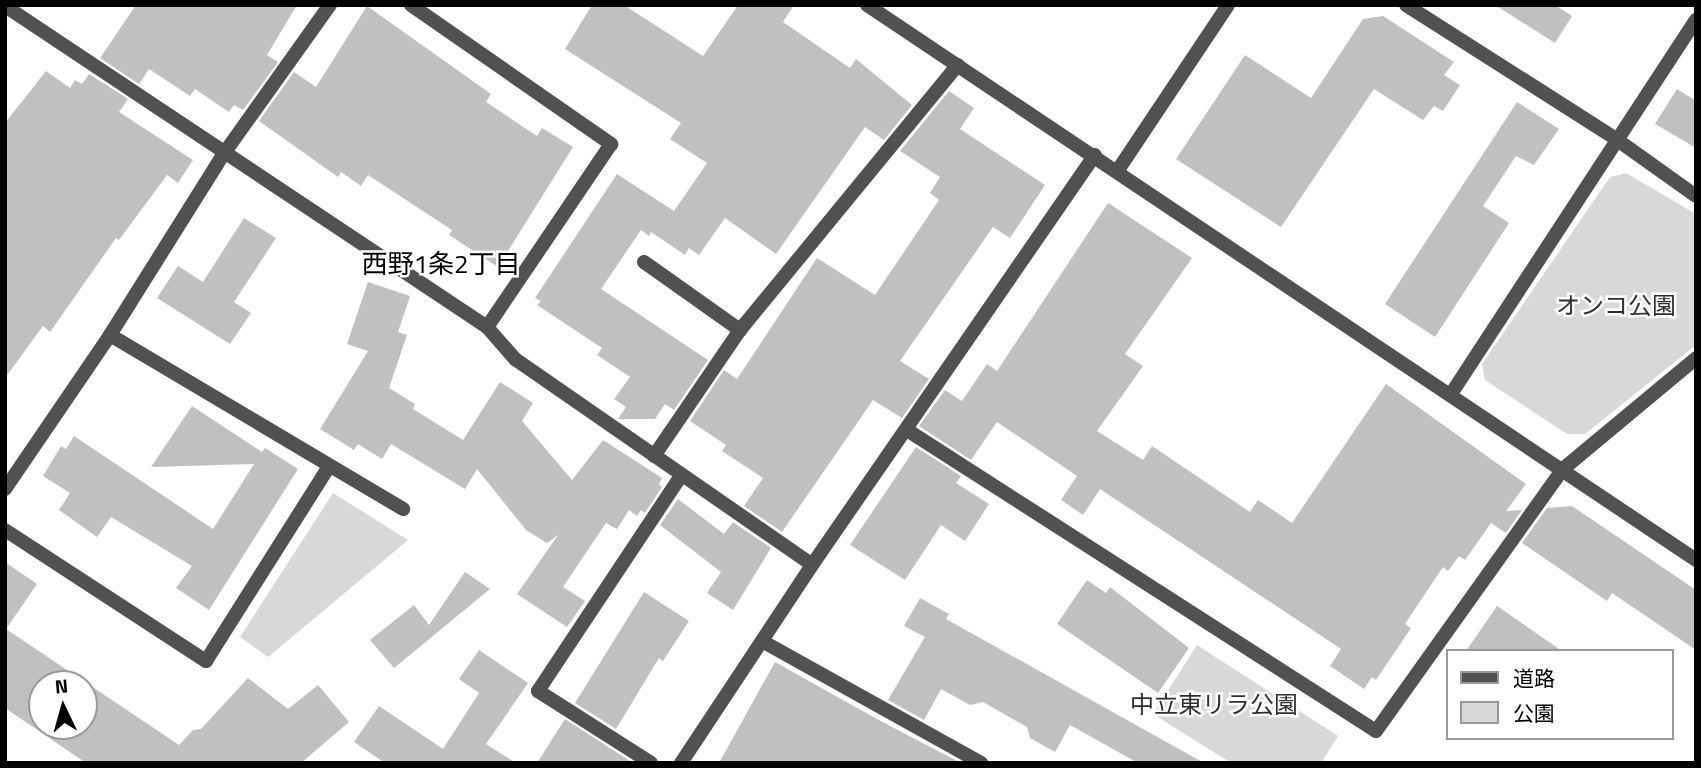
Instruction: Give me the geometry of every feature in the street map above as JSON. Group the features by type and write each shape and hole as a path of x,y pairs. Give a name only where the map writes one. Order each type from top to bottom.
{"street":[{"path":"5,489 110,335 225,152 330,5"},
{"path":"411,5 611,144 487,327"},
{"path":"867,5 1118,170 1696,560"},
{"path":"1118,170 1228,5"},
{"path":"1406,5 1616,139 1696,196"},
{"path":"5,6 487,327 515,359 812,565"},
{"path":"1451,394 1696,20"},
{"path":"654,456 740,330 958,65"},
{"path":"681,763 812,565 1095,155"},
{"path":"644,262 740,330"},
{"path":"110,335 328,468 350,476 403,509"},
{"path":"906,430 1376,731 1563,469 1696,358"},
{"path":"5,530 206,661 328,468"},
{"path":"651,763 538,691 681,476"},
{"path":"762,641 981,763"}],"green space":[{"name":"オンコ公園","path":"1626,173 1696,214 1696,345 1585,434 1567,434 1485,380 1482,364 1610,177"},
{"path":"333,493 408,540 268,657 240,637"},
{"name":"中立東リラ公園","path":"1197,645 1338,736 1321,763 1231,763 1153,714"}],"building":[{"path":"136,5 297,5 267,55 278,62 243,110 234,105 229,112 195,89 190,96 149,69 139,84 100,58"},
{"path":"592,5 624,5 703,56 738,5 794,5 783,22 850,68 856,59 912,105 884,140 865,127 776,254 725,218 699,255 689,248 685,255 651,232 649,236 641,230 601,289 708,360 674,410 665,404 655,419 618,419 626,407 614,399 630,377 597,355 602,348 537,305 541,301 535,298 617,174 674,211 707,163 670,139 681,123 565,49"},
{"path":"1495,5 1555,5 1572,16 1555,43"},
{"path":"367,6 491,94 486,102 537,136 542,128 573,147 498,267 449,235 452,230 368,175 361,186 341,172 338,177 259,121 294,72 316,87"},
{"path":"1383,16 1454,62 1444,75 1460,85 1443,111 1434,106 1423,120 1374,89 1281,227 1176,159 1245,55 1311,98 1363,19"},
{"path":"46,71 70,88 75,80 82,84 89,74 128,99 119,112 193,160 178,183 167,175 119,240 116,238 50,332 43,326 5,378 5,123"},
{"path":"1677,89 1696,101 1696,148 1655,124"},
{"path":"949,91 974,108 960,129 1045,185 1010,238 993,227 900,361 929,379 902,418 873,400 782,532 744,506 763,478 722,451 726,445 690,421 724,370 737,379 817,258 875,295 939,200 930,193 940,177 900,151"},
{"path":"1517,102 1559,129 1534,165 1516,156 1483,206 1509,223 1435,337 1385,304"},
{"path":"1108,203 1192,258 1125,354 1143,366 1097,431 1143,460 1152,446 1250,512 1258,500 1292,523 1386,384 1526,484 1506,511 1522,510 1506,533 1491,523 1465,560 1459,556 1448,571 1443,567 1405,624 1411,628 1376,680 1372,677 1364,689 1330,666 1341,649 1100,489 1083,515 1061,500 1077,476 997,422 971,460 919,426 945,390 962,401 987,364 997,371"},
{"path":"244,218 276,238 234,302 251,313 230,344 157,298 178,266 203,282"},
{"path":"368,282 410,296 398,332 407,335 389,388 415,404 413,409 463,440 500,382 533,403 522,421 572,480 603,440 662,478 659,484 662,487 645,513 641,510 637,516 629,510 617,529 606,523 563,587 585,601 567,627 517,594 558,535 547,543 526,530 477,469 465,489 391,444 382,459 358,444 354,450 320,429 368,351 347,344"},
{"path":"192,406 262,452 265,448 298,469 209,610 176,588 192,566 111,517 97,537 59,510 70,493 43,476 61,446 66,449 74,436 213,529 254,464 151,467"},
{"path":"916,447 961,476 956,483 989,504 965,541 941,525 905,580 850,545"},
{"path":"678,499 724,534 733,522 771,548 733,610 707,593 721,572 660,525"},
{"path":"1572,506 1696,590 1696,650 1612,593 1607,601 1522,543 1547,508"},
{"path":"5,562 37,584 6,629 67,670 28,670 28,724 5,708"},
{"path":"465,572 490,589 394,668 370,640 414,605 429,625"},
{"path":"1087,580 1106,593 1110,587 1189,648 1158,693 1057,624"},
{"path":"644,592 689,621 663,661 659,658 616,729 575,703"},
{"path":"920,598 949,614 946,619 1204,763 1138,763 1070,725 1055,752 1030,738 1027,727 983,702 970,705 941,689 924,720 888,700 925,637 904,626"},
{"path":"1497,606 1559,649 1467,649"},
{"path":"479,650 528,683 486,744 516,763 385,763 354,742 379,706 443,749 479,693 459,679"},
{"path":"775,662 877,719 961,763 719,763"},
{"path":"248,678 288,709 318,685 349,722 301,763 86,763 52,740 98,740 98,691 179,745 193,730 201,729"},
{"path":"565,719 633,763 537,763"}],"district":[{"name":"西野1条2丁目","path":"441,264"}]}
